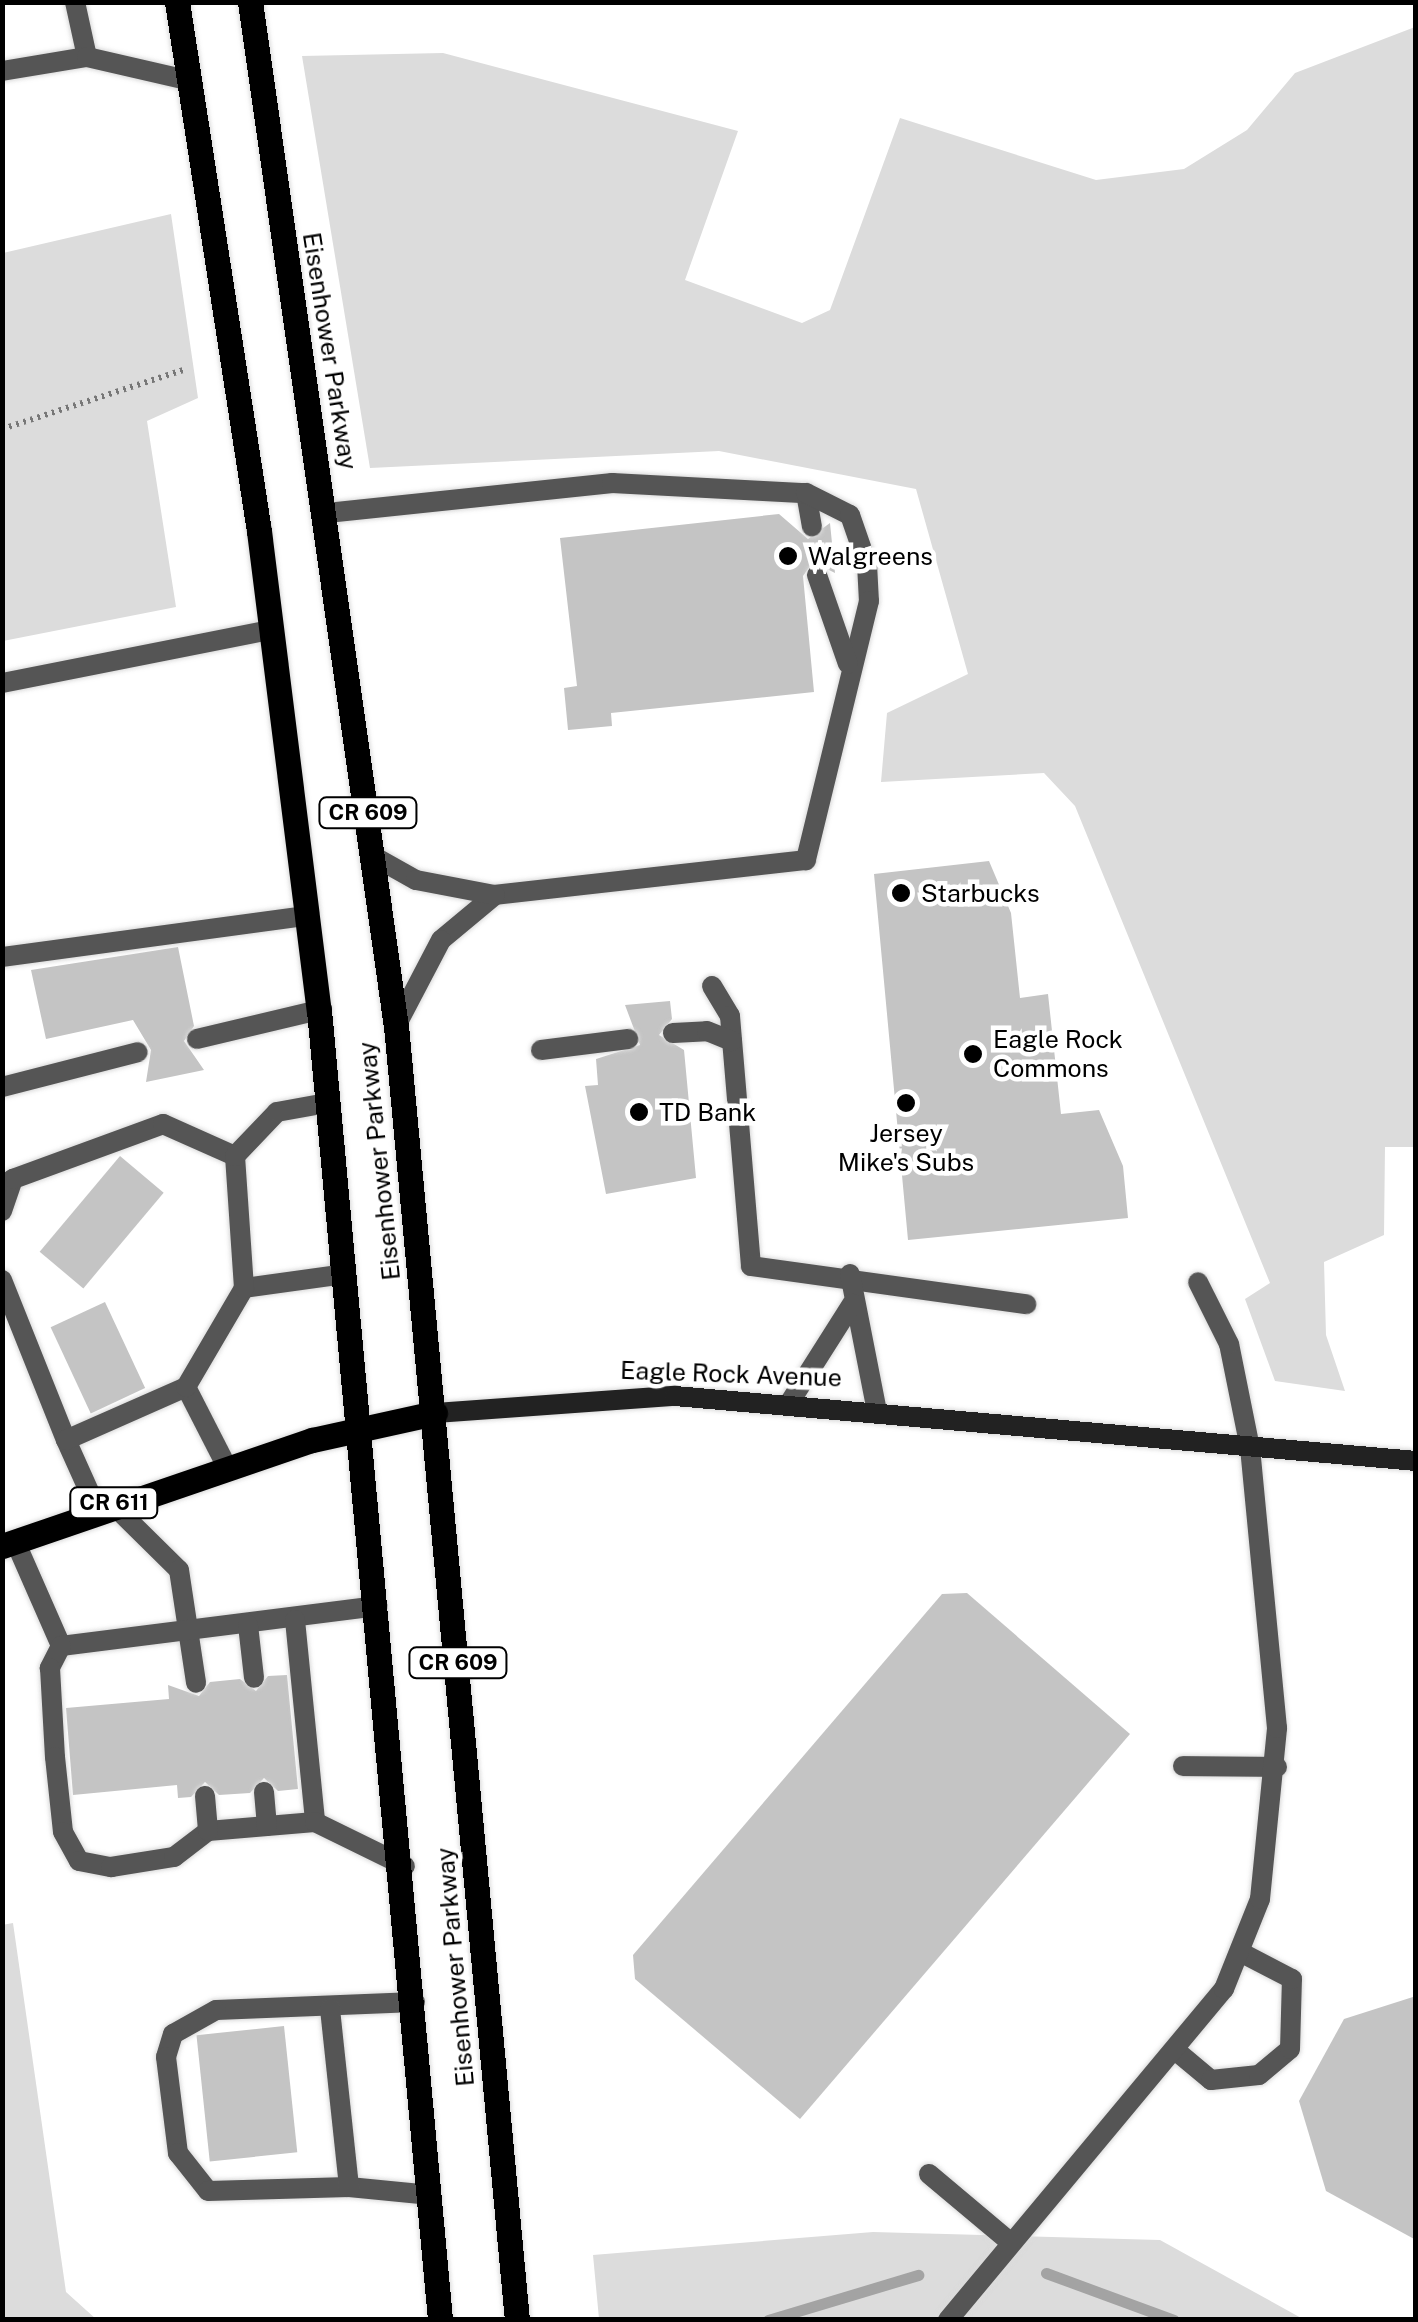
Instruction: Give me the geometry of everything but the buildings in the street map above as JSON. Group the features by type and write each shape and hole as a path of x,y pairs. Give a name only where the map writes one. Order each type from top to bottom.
{"main road":[{"name":"Eisenhower Parkway","path":"177,2 269,630 318,1010 405,1866 440,2320"},
{"name":"Eisenhower Parkway","path":"250,2 327,514 396,1026 517,2320"},
{"name":"Eagle Rock Avenue","path":"8,1543 105,1506 359,1428 435,1413 676,1396 1416,1461"}],"lane":[{"path":"75,2 87,57"},
{"path":"2,71 87,57 191,81"},
{"path":"327,514 612,483 806,493 833,502 862,533 868,600 848,664 806,860 495,895 416,880 373,856"},
{"path":"806,493 812,526"},
{"path":"817,575 848,664"},
{"path":"2,683 269,630"},
{"path":"396,1026 441,940 495,895"},
{"path":"2,958 307,916"},
{"path":"712,986 732,1041 752,1266 850,1274 1026,1304"},
{"path":"197,1039 318,1010"},
{"path":"673,1033 707,1030 732,1041"},
{"path":"542,1050 628,1039"},
{"path":"2,1087 138,1052"},
{"path":"66,1440 186,1387 244,1288 235,1156 276,1112 327,1102"},
{"path":"2,1212 13,1178 163,1124 235,1156"},
{"path":"244,1288 345,1274"},
{"path":"850,1274 852,1304 877,1411"},
{"path":"2,1280 66,1440 105,1506 179,1570 196,1683"},
{"path":"948,2320 1174,2050 1244,1954 1271,1846 1278,1766 1250,1448 1229,1344 1198,1282"},
{"path":"788,1404 852,1304"},
{"path":"186,1387 227,1467"},
{"path":"8,1543 61,1646"},
{"path":"61,1646 295,1620 377,1606"},
{"path":"295,1620 315,1822"},
{"path":"248,1625 254,1678"},
{"path":"61,1646 50,1668 70,1850 110,1867 174,1857 208,1831 315,1822 405,1866"},
{"path":"1184,1766 1278,1766"},
{"path":"264,1792 267,1826"},
{"path":"205,1796 208,1831"},
{"path":"1174,2050 1212,2080 1259,2075 1290,2049 1292,1979 1244,1954"},
{"path":"416,2002 330,2009 216,2010 173,2034 166,2057 178,2153 208,2192 349,2187 431,2196"},
{"path":"330,2009 349,2187"},
{"path":"930,2174 1010,2242"}],"path":[{"path":"2,429 184,370"}],"shaded area":[{"path":"1415,27 1415,1147 1385,1147 1384,1235 1324,1262 1326,1335 1345,1391 1275,1381 1245,1299 1270,1283 1075,806 1044,773 881,782 887,713 968,674 916,489 719,451 370,468 302,56 443,53 738,131 685,280 802,323 830,310 900,118 1096,180 1184,169 1247,130 1295,73"},
{"path":"171,214 198,398 147,421 176,607 3,641 3,253"},
{"path":"13,1923 66,2292 96,2319 3,2319 2,1925"},
{"path":"873,2232 1160,2240 1303,2319 599,2319 593,2255"}],"waterway":[{"path":"1046,2273 1174,2320"},
{"path":"768,2320 918,2275"}],"place":[{"name":"Walgreens","path":"788,556"},
{"name":"Starbucks","path":"901,893"},
{"name":"Eagle Rock Commons","path":"973,1054"},
{"name":"Jersey Mike's Subs","path":"906,1103"},
{"name":"TD Bank","path":"639,1112"}]}
